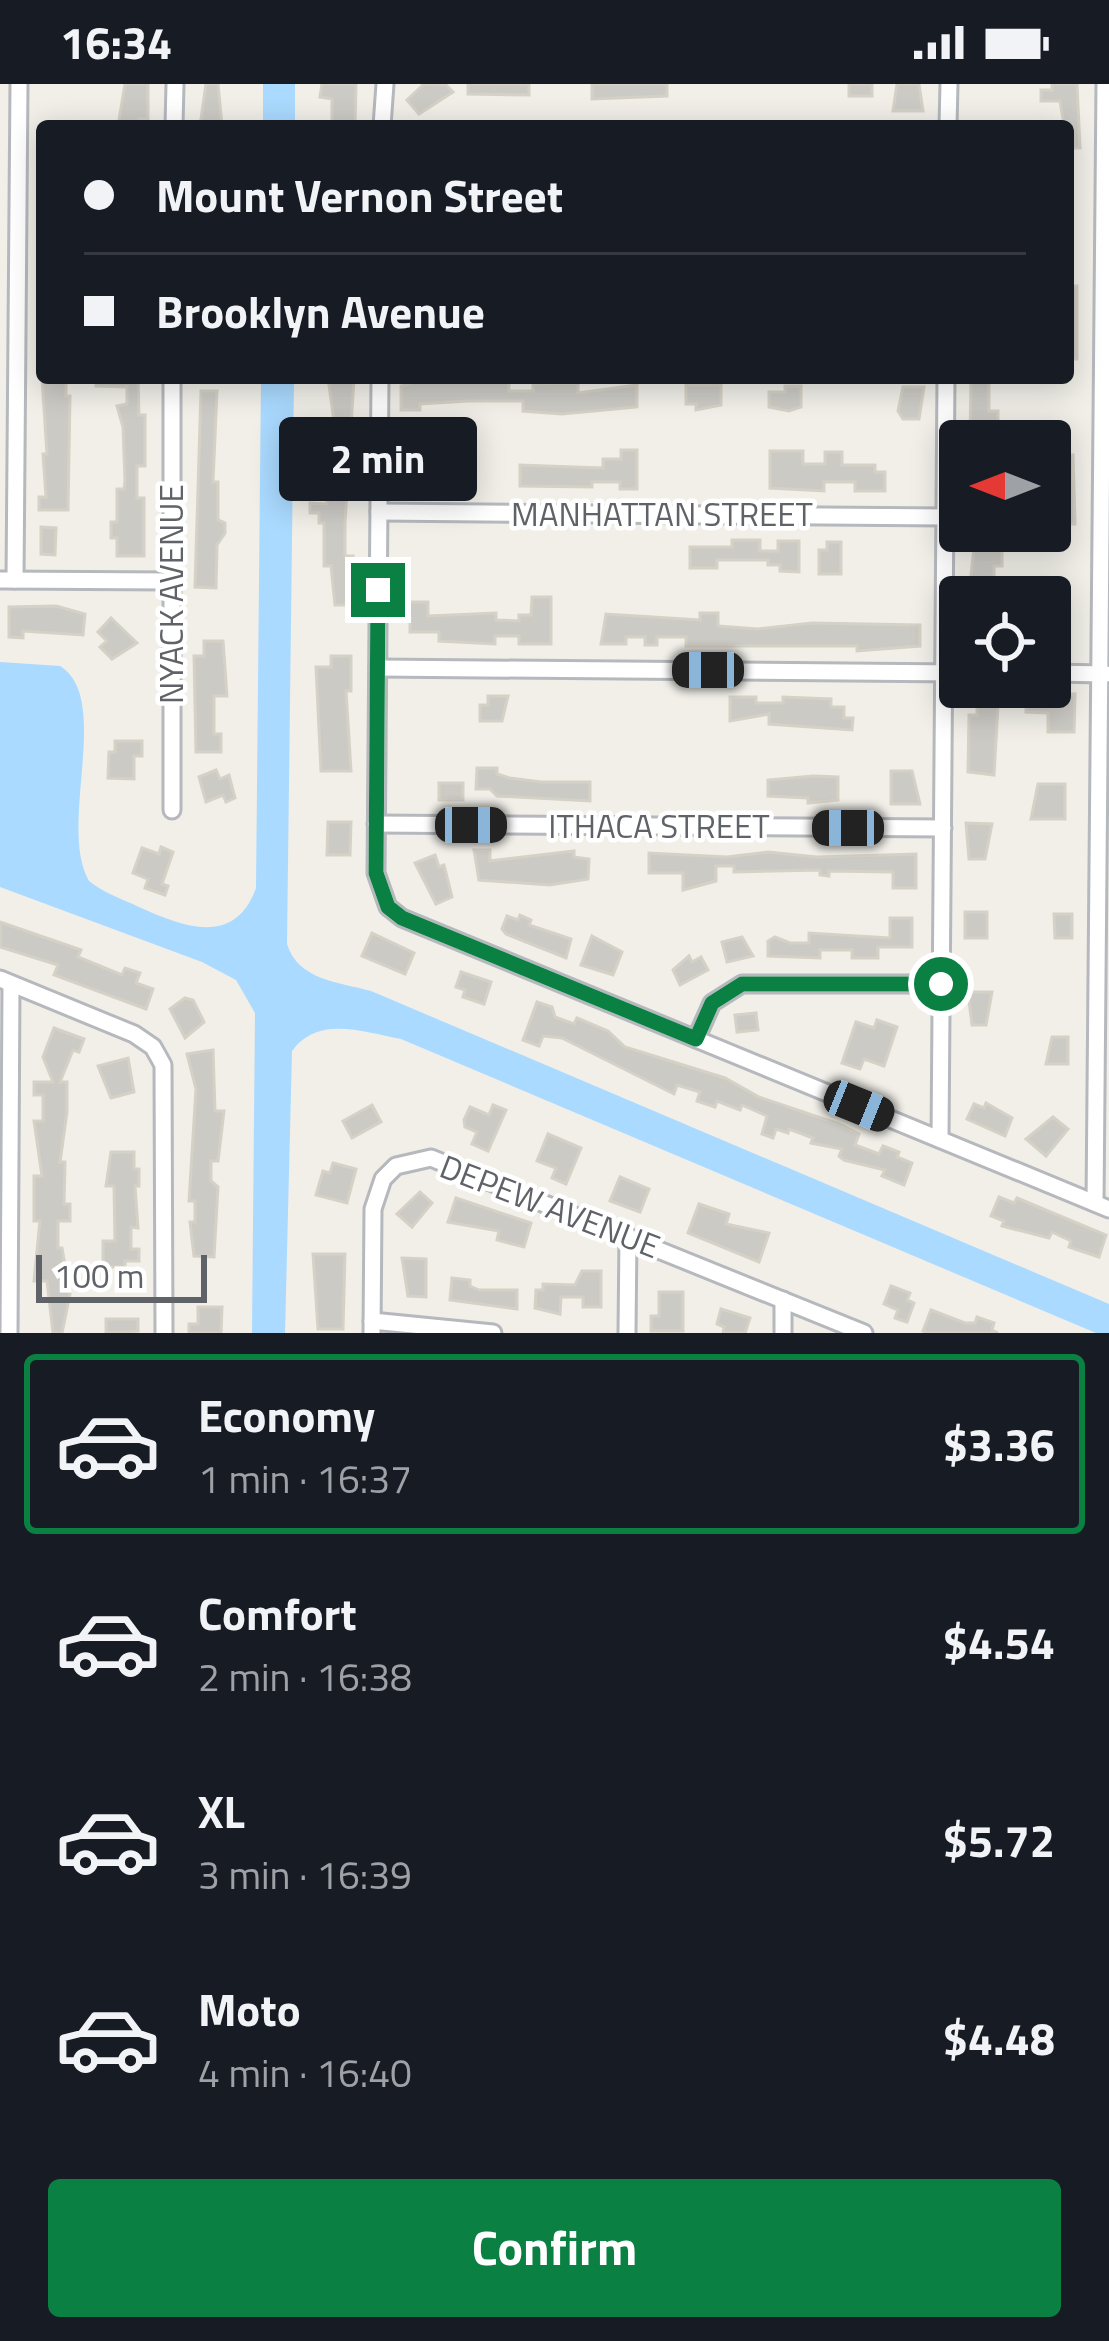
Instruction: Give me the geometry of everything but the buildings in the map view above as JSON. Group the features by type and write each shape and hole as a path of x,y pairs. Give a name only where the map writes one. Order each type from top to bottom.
{"street":[{"path":"19,84 9,268 7,580 170,581"},
{"path":"174,120 175,84"},
{"path":"382,120 385,84"},
{"path":"948,120 949,84"},
{"path":"380,384 376,824 379,891 402,918 1102,1206 1105,84"},
{"name":"NYACK AVENUE","path":"172,384 172,810"},
{"path":"946,384 946,420"},
{"name":"MANHATTAN STREET","path":"379,512 939,517"},
{"path":"378,668 939,673"},
{"path":"1071,674 1104,674"},
{"path":"940,1139 943,828 950,708"},
{"name":"ITHACA STREET","path":"376,824 943,828"},
{"path":"8,1333 6,981 153,1047 166,1082 164,1333"},
{"path":"696,1039 712,1003 742,984 941,984"},
{"name":"DEPEW AVENUE","path":"372,1327 375,1195 383,1179 413,1159 431,1158 865,1333"},
{"path":"627,1333 628,1236"},
{"path":"783,1300 783,1333"},
{"path":"372,1327 493,1333"}],"water":[{"path":"263,84 295,84 295,120 263,120"},
{"path":"261,384 294,384 287,944 292,956 321,978 371,991 1109,1304 1109,1333 1096,1333 401,1039 342,1029 315,1033 292,1051 285,1333 252,1333 255,1013 236,980 202,962 0,887 0,662 60,666 75,682 84,734 78,829 89,881 173,921 206,927 235,919 256,888"}],"route":[{"path":"378,590 376,873 388,907 402,918 696,1039 712,1003 742,984 941,984"}]}
